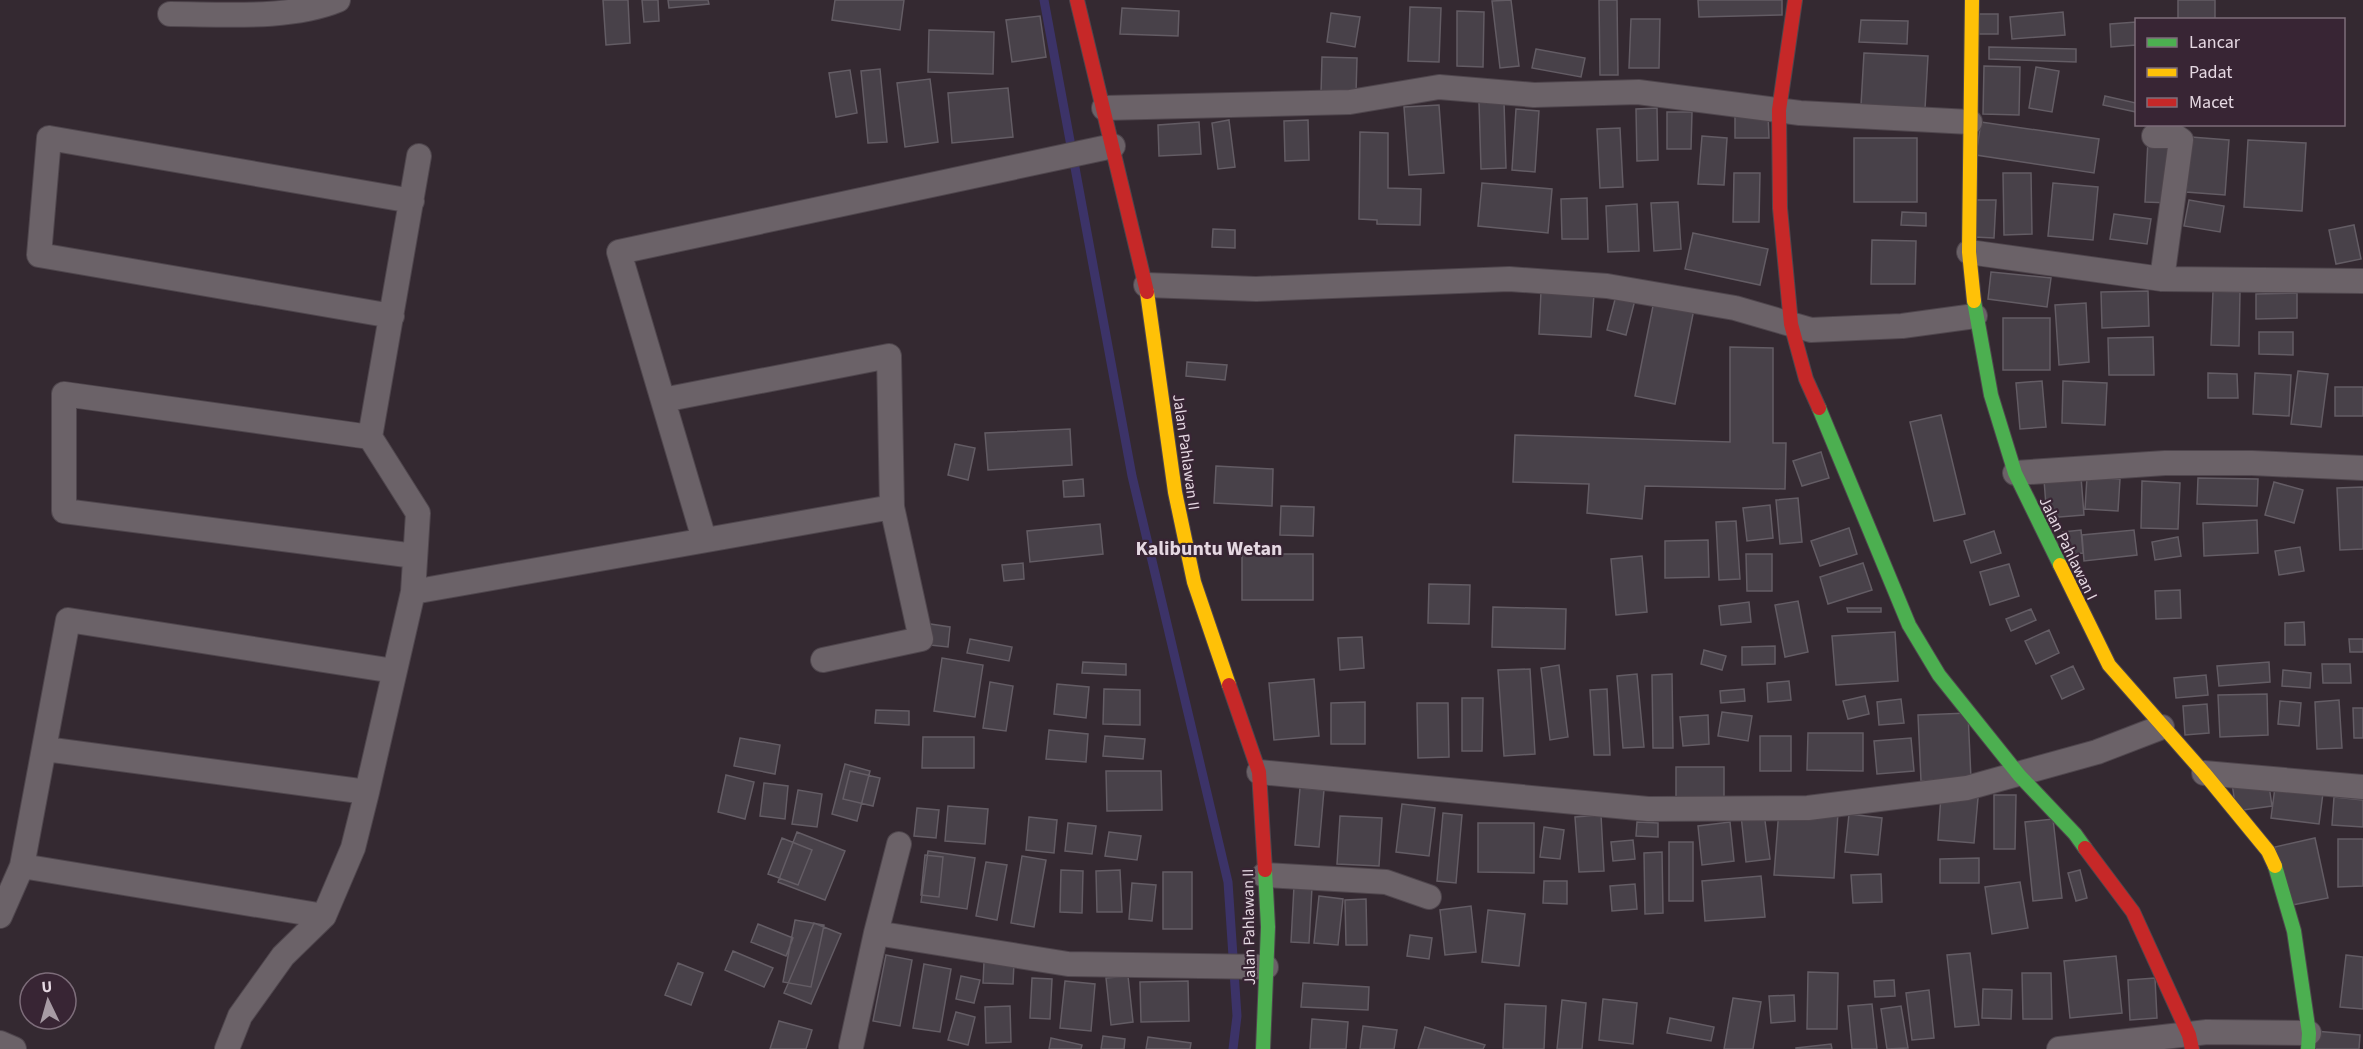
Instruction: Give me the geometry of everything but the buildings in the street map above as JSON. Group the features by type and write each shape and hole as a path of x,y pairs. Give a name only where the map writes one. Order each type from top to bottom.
{"street":[{"path":"170,14 275,13 330,4 338,0"},
{"name":"Jalan Pahlawan II","path":"1077,0 1146,285 1175,492 1194,582 1259,772 1268,927 1257,967 1263,1049"},
{"path":"1795,0 1790,111 1780,208 1801,327 1806,379 1910,625 1939,675 2028,772 2133,912 2196,1039"},
{"name":"Jalan Pahlawan I","path":"1972,0 1969,252 1975,316 1991,395 2015,473 2109,665 2162,728 2204,773 2268,851 2276,869 2294,931 2309,1041"},
{"path":"1104,108 1350,102 1439,87 1534,95 1638,92 1790,111 1970,122"},
{"path":"2154,136 2175,136 2181,140 2162,279"},
{"path":"392,316 39,255 49,138 412,201"},
{"path":"704,539 619,252 1113,147"},
{"path":"227,1049 240,1016 283,956 324,916 354,848 413,592 418,513 370,436 419,156"},
{"path":"1969,252 2162,279 2363,281"},
{"path":"1146,285 1256,290 1509,279 1607,286 1735,308 1801,327 1902,326 1975,316"},
{"path":"663,400 890,356 892,507 921,639 823,660"},
{"path":"370,436 64,394 64,511 415,556"},
{"path":"2015,473 2165,463 2252,463 2363,468"},
{"path":"413,592 892,507"},
{"path":"0,916 22,866 68,620 394,671"},
{"path":"1259,772 1648,809 1808,808 1967,788 2097,752 2162,728"},
{"path":"45,749 367,792"},
{"path":"2204,773 2361,785"},
{"path":"851,1047 899,843"},
{"path":"22,866 324,916"},
{"path":"1264,875 1386,882 1429,897"},
{"path":"876,933 1068,964 1257,967"},
{"path":"2059,1049 2278,1033 2309,1041"},
{"path":"0,1043 14,1049"}],"waterway":[{"path":"1044,0 1132,476 1228,882 1237,1016 1233,1049"}],"traffic: fast":[{"path":"1974,301 1991,395 2015,473 2060,565"},
{"path":"1819,408 1909,625 1939,675 2019,775 2075,834 2085,848"},
{"path":"2275,866 2294,931 2309,1033 2308,1049"},
{"path":"1263,1049 1268,927 1265,870"}],"traffic: slow":[{"path":"1972,0 1969,252 1974,301"},
{"path":"1147,292 1175,492 1194,582 1229,685"},
{"path":"2060,565 2109,665 2204,773 2268,851 2275,866"}],"traffic: jam":[{"path":"1077,0 1147,292"},
{"path":"1795,0 1779,110 1780,208 1791,324 1806,379 1819,408"},
{"path":"1229,685 1259,772 1265,870"},
{"path":"2085,848 2133,912 2189,1035 2192,1049"}],"district":[{"name":"Kalibuntu Wetan","path":"1209,548"}]}
